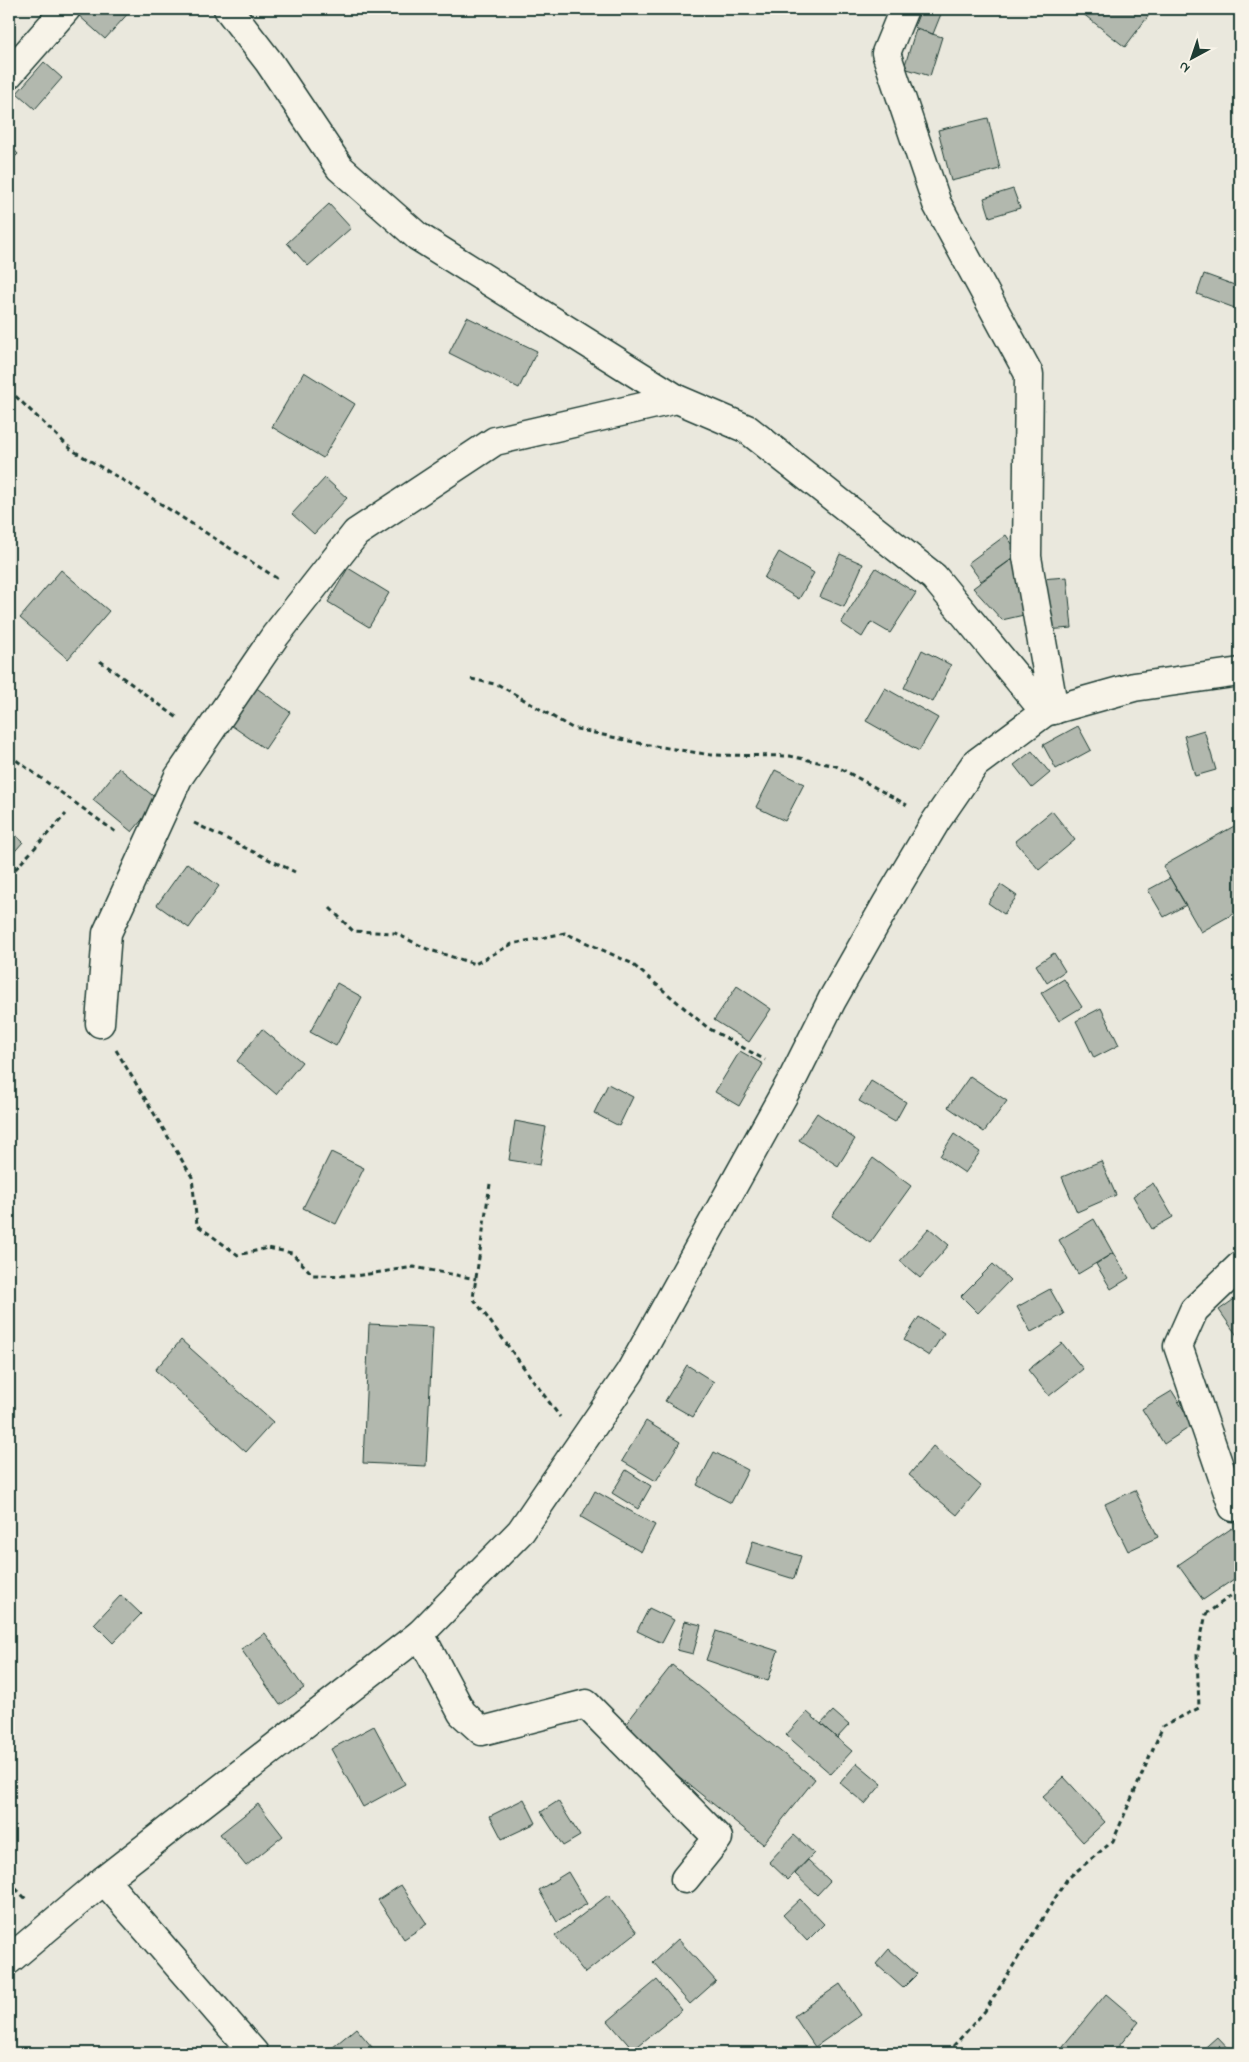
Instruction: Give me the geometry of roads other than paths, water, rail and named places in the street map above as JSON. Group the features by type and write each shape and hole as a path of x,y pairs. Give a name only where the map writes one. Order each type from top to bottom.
{"street":[{"path":"9,74 66,9"},
{"path":"228,9 269,62 340,168 417,236 677,399 747,429 934,577 1050,711"},
{"path":"904,9 886,53 937,204 1029,374 1027,557 1050,711"},
{"path":"100,1023 107,933 178,778 275,636 356,533 495,441 677,399"},
{"path":"9,1960 104,1880 420,1634 521,1531 630,1372 794,1076 832,1000 936,821 975,764 1050,711 1134,687 1240,672"},
{"path":"1233,1507 1178,1346 1194,1310 1240,1266"},
{"path":"420,1634 462,1712 482,1731 586,1704 718,1838 685,1879"},
{"path":"104,1880 254,2053"}]}
